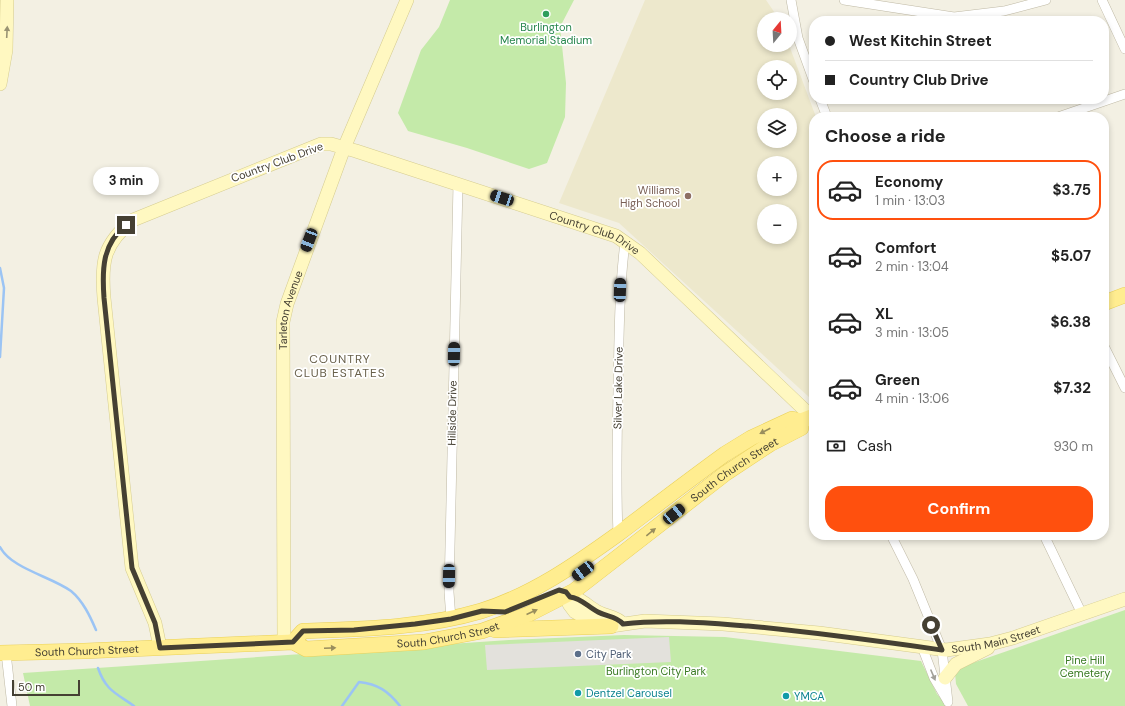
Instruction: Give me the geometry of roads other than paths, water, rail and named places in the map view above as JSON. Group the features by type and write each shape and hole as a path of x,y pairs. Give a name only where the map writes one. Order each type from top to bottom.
{"main road":[{"path":"1109,301 1125,295"},
{"name":"South Church Street","path":"289,642 303,631 354,630 451,619 482,611 528,592 569,570 730,451 770,428 792,419 809,418"},
{"name":"South Church Street","path":"3,653 289,642 306,649 390,645 430,641 482,631 529,614 568,594 621,556 721,477 770,444 801,428 809,419"},
{"path":"482,611 505,612 555,591 568,594 569,581 603,555 604,543"},
{"path":"482,631 617,625"}],"street":[{"path":"0,84 6,50 7,0"},
{"name":"Tarleton Avenue","path":"289,642 283,322 294,281 344,148 407,0"},
{"path":"792,0 798,38 809,68"},
{"path":"844,0 948,16"},
{"path":"962,16 1004,11 1046,0"},
{"path":"1102,0 1125,49"},
{"path":"1109,99 1125,94"},
{"path":"1073,112 1096,104"},
{"name":"Country Club Drive","path":"160,648 155,623 132,568 104,298 102,272 106,250 119,231 133,220 321,144 330,144 344,148 607,232 625,242 640,253 809,417"},
{"name":"Hillside Drive","path":"451,619 449,592 458,184"},
{"name":"Silver Lake Drive","path":"618,534 616,499 619,350 621,275 625,242"},
{"path":"1109,356 1125,388"},
{"path":"894,540 913,579 942,650 949,704"},
{"path":"1046,540 1082,614"},
{"name":"South Main Street","path":"568,594 569,604 575,612 599,624 617,625 645,622 723,624 820,633 942,650 1000,642 1125,599"},
{"path":"945,678 956,664 1000,642"},
{"path":"922,647 934,678 949,704"},
{"path":"3,653 12,706"}],"waterway":[{"path":"0,268 4,288 0,357"},
{"path":"0,547 6,555 22,567 71,591 83,604 96,630"},
{"path":"98,668 104,682 108,687 134,706"},
{"path":"342,706 359,682 372,684 382,689 387,692 400,706"}],"place":[{"name":"Burlington Memorial Stadium","path":"546,14"},
{"name":"Williams High School","path":"688,196"},
{"name":"City Park","path":"578,654"},
{"name":"Dentzel Carousel","path":"578,693"},
{"name":"YMCA","path":"786,696"}],"district":[{"name":"COUNTRY CLUB ESTATES","path":"340,366"}],"park label":[{"name":"Pine Hill Cemetery","path":"1085,666"},
{"name":"Burlington City Park","path":"656,671"}]}
